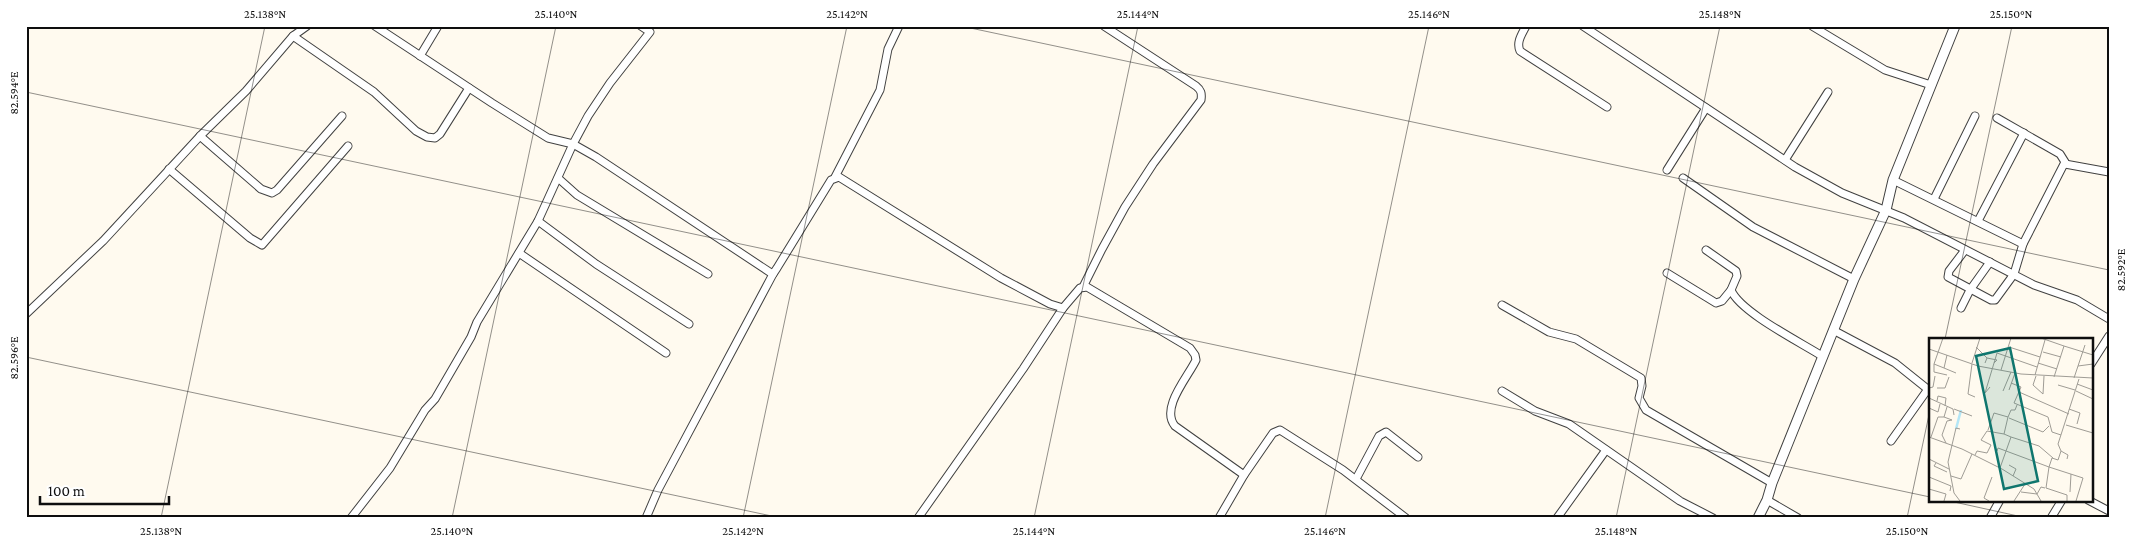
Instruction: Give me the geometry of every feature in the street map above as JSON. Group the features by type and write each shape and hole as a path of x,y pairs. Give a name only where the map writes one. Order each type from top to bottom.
{"street":[{"path":"26,314 103,242 200,136 246,91 293,36 307,26"},
{"path":"376,26 548,138 573,144 596,157 773,274"},
{"path":"420,56 438,26"},
{"path":"640,26 650,32"},
{"path":"351,518 390,468 425,410 435,399 538,221 573,144 600,97 650,32 658,26"},
{"path":"646,518 655,495 773,274 835,177 880,90 888,49 899,26"},
{"path":"918,518 1023,369 1063,308 1080,288 1084,287 1120,215 1153,164 1201,100 1201,90 1196,86 1104,26"},
{"path":"1526,26 1519,40 1518,46 1520,51 1607,107"},
{"path":"1583,26 1785,160 1842,193 1886,210 2034,285 2078,300 2109,319"},
{"path":"1812,26 1885,70 1931,85"},
{"path":"1758,518 1768,500 1772,483 1854,279 1886,210 1893,180 1955,26"},
{"path":"293,36 348,73 386,103 416,131 427,137 435,138 440,134 469,88"},
{"path":"1785,160 1828,92"},
{"path":"1667,170 1706,108"},
{"path":"200,136 261,189 272,193 277,190 342,116"},
{"path":"1934,199 1975,116"},
{"path":"1965,250 1948,274 1950,280 1995,300 2014,274 2022,244 2065,164 2065,160 2060,154 1997,118"},
{"path":"1978,222 2024,133"},
{"path":"169,170 250,238 262,244 348,146"},
{"path":"2065,164 2109,172"},
{"path":"835,177 842,179 1001,278 1050,304 1063,308"},
{"path":"558,178 577,194 708,274"},
{"path":"1683,178 1753,227 1854,279"},
{"path":"1893,180 2022,244"},
{"path":"538,221 596,264 689,324"},
{"path":"1667,273 1716,302 1722,301 1737,276 1736,271 1706,250"},
{"path":"518,253 666,353"},
{"path":"1961,308 1970,290 1990,262"},
{"path":"1084,287 1190,348 1196,360 1174,399 1170,420 1175,426 1244,475"},
{"path":"1730,290 1744,306 1760,318 1822,356"},
{"path":"1502,305 1549,332 1576,339 1641,378 1642,386 1639,398 1646,410 1772,483"},
{"path":"1833,330 1895,363 1929,390 1891,440"},
{"path":"2092,362 2109,336"},
{"path":"1502,391 1535,411 1569,424 1680,501 1713,518"},
{"path":"1219,518 1244,475 1273,433 1280,430 1356,480 1406,518"},
{"path":"1356,480 1379,436 1386,432 1418,457"},
{"path":"1557,518 1606,450"},
{"path":"1768,500 1798,518"},
{"path":"1990,518 1999,502"},
{"path":"2051,518 2061,502"},
{"path":"2092,502 2109,511"}]}
